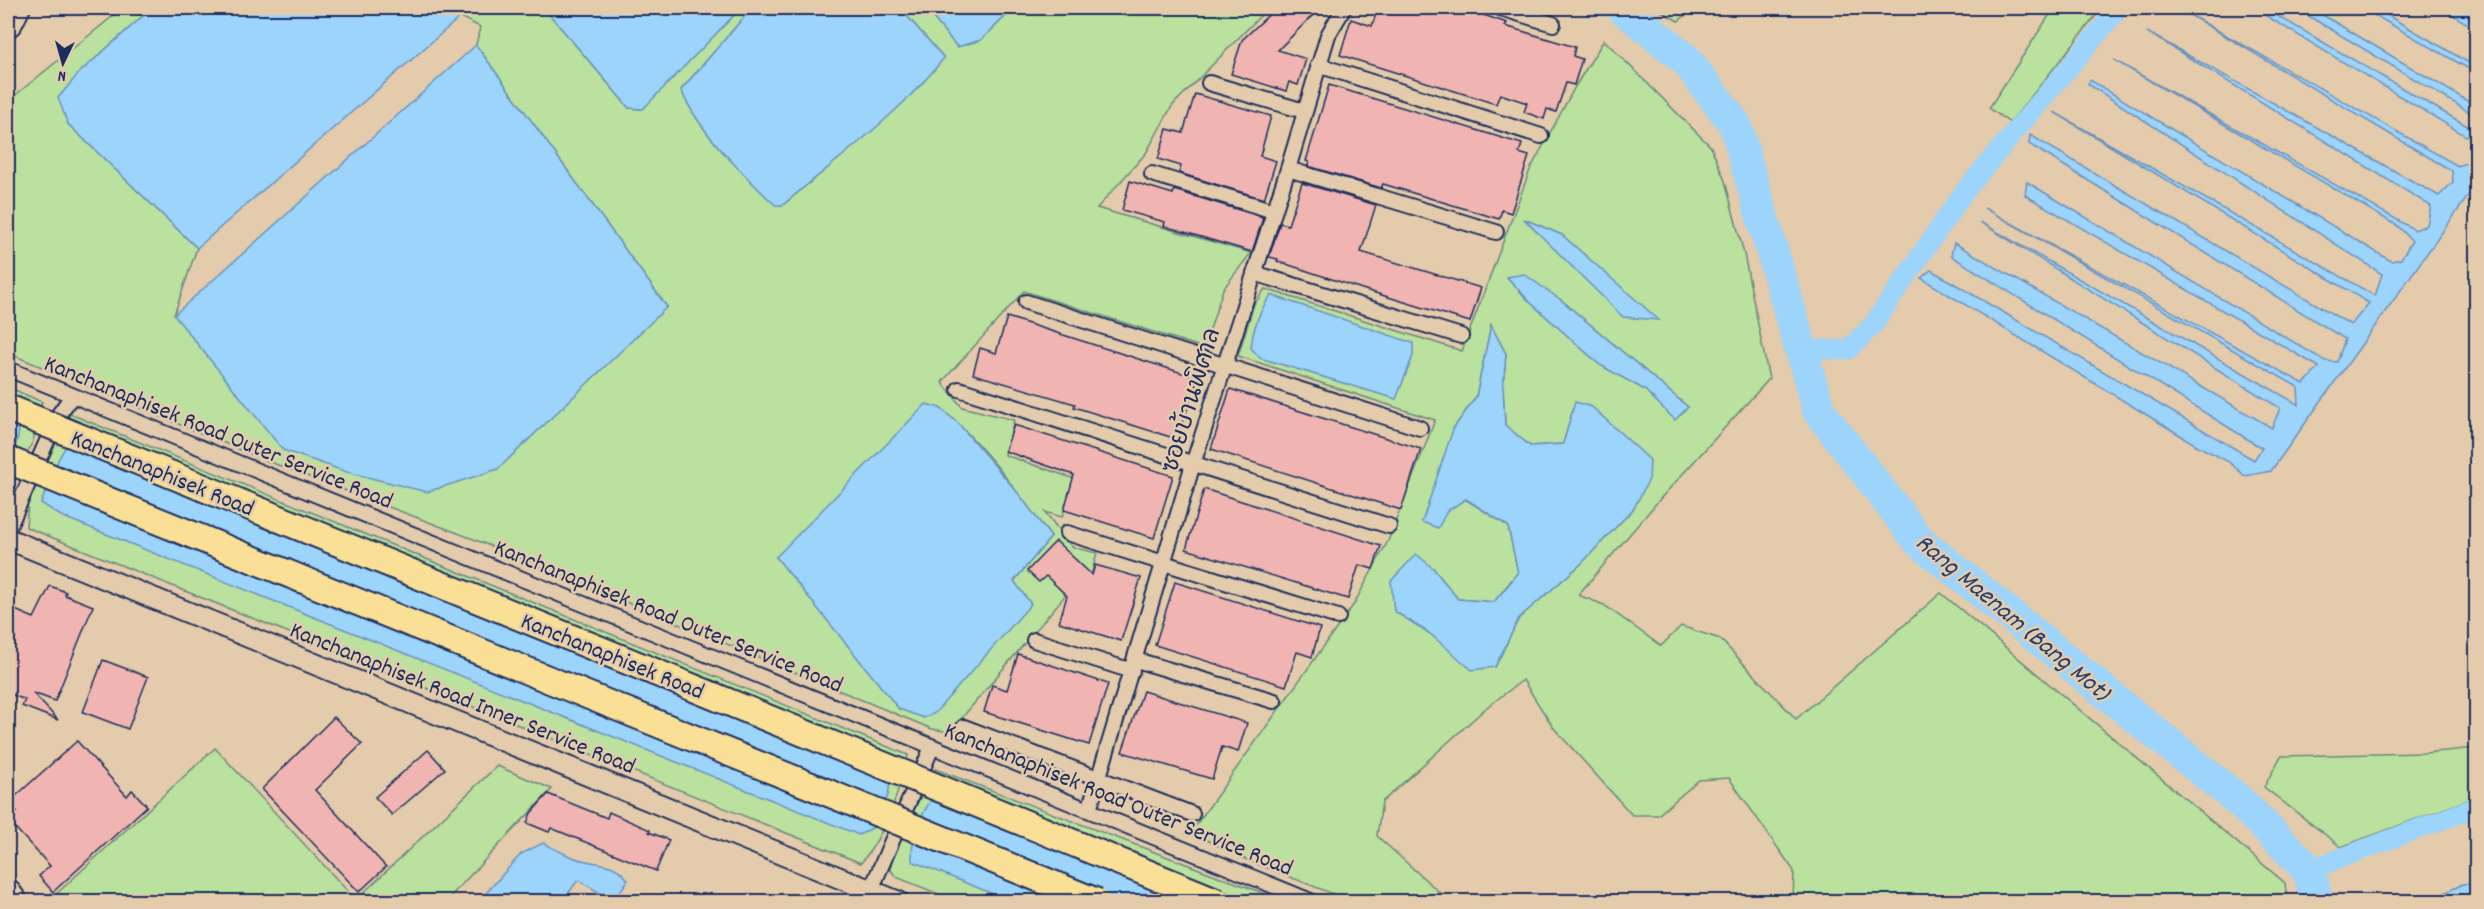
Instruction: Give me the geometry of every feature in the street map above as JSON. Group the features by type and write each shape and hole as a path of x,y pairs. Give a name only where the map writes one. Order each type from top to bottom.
{"highway":[{"name":"Kanchanaphisek Road","path":"8,408 1218,902"},
{"name":"Kanchanaphisek Road","path":"8,460 1097,902"}],"main road":[{"name":"Kanchanaphisek Road Inner Service Road","path":"8,539 899,902"}],"street":[{"path":"8,31 14,26 23,8"},
{"name":"ซอยบ้านพิศาล","path":"1089,810 1223,365 1288,169 1318,65 1328,35 1344,8"},
{"path":"1500,8 1553,24"},
{"path":"1318,65 1541,136"},
{"path":"1209,83 1304,111"},
{"path":"1288,169 1496,232"},
{"path":"1152,174 1274,211"},
{"path":"1254,273 1461,336"},
{"path":"1026,302 1420,428"},
{"name":"Kanchanaphisek Road Outer Service Road","path":"8,369 1313,902"},
{"path":"959,389 1389,526"},
{"path":"8,529 59,414 72,396"},
{"path":"1068,533 1338,617"},
{"path":"1034,640 1274,701"},
{"path":"964,726 1097,780 1192,814"},
{"path":"871,890 932,747"},
{"path":"8,887 19,902"}],"green space":[{"path":"123,8 152,8 79,73 68,124 197,248 174,315 667,307 476,45 480,27 460,17 458,8 544,8 629,108 642,109 741,8 752,8 681,90 699,121 722,151 775,204 782,205 875,128 944,58 900,8 925,8 957,47 981,40 1014,8 1268,8 1172,106 1146,153 1097,208 1251,253 1223,289 1204,348 1024,291 942,382 962,407 1014,420 1005,455 1075,479 1062,517 1045,512 1072,547 1097,553 1085,597 1068,592 950,732 932,729 471,538 270,462 8,353 8,101","holes":["940,408 999,469 1051,537 1014,581 1030,604 776,557"]},
{"path":"1656,8 1695,8 1678,21"},
{"path":"2054,8 2102,8 2010,123 1989,108"},
{"path":"1604,40 1711,147 1725,181 1744,254 1769,379 1660,499 1578,595 1604,605 1661,646 1681,626 1720,639 1796,719 1941,593 2285,883 2287,901 1793,901 1794,871 1729,778 1699,780 1658,815 1632,815 1553,727 1523,680 1487,707 1382,802 1377,836 1449,901 1351,901 1247,860 1191,832 1354,604 1388,541 1435,420 1238,356 1254,304 1265,289 1462,351 1530,170 1576,85","holes":["1526,220 1562,235 1570,263","1507,277 1561,300 1688,407 1675,419 1645,390 1600,365 1530,302","1491,325 1506,354 1503,387 1505,425 1530,446 1563,444 1575,403 1634,508 1581,564 1519,618 1495,667 1429,633 1394,610 1433,568 1458,599 1494,602 1518,572 1508,526 1465,499 1447,511 1453,429 1476,397"]},
{"path":"8,387 42,402 33,441 8,493"},
{"path":"70,414 908,755 885,825 861,863 26,527 28,502"},
{"path":"215,748 356,900 497,766 552,789 446,901 57,901 53,897"},
{"path":"2476,748 2476,797 2341,847 2264,787 2281,756 2424,753"},
{"path":"935,769 1284,901 956,901 896,877 890,869 896,845"}],"water":[{"path":"152,8 458,8 460,17 197,248 68,124 58,98 79,73"},
{"path":"544,8 741,8 643,109 629,108"},
{"path":"752,8 900,8 944,58 888,117 783,205 775,205 722,151 699,121 681,90"},
{"path":"925,8 1014,8 981,40 957,47"},
{"path":"2178,8 2458,166 2473,160 2476,150 2476,185 2271,471 2245,476 2229,462 2198,446 1921,278 1931,270 2254,460 2262,448 1951,256 1954,243 2272,428 2280,408 1980,222 2299,405 2298,387 1984,208 2304,384 2319,367 2025,195 2027,182 2325,361 2337,362 2345,339 2029,144 2030,135 2351,325 2369,303 2054,112 2375,296 2382,274 2088,84 2090,80 2391,261 2401,259 2412,241 2398,226 2114,60 2415,230 2427,225 2431,206 2147,32 2439,196 2453,182 2452,171"},
{"path":"2253,8 2264,8 2476,131 2476,142"},
{"path":"2295,8 2311,8 2476,106 2476,116"},
{"path":"2362,8 2375,8 2476,67 2476,73"},
{"path":"2441,8 2462,8 2476,16 2476,29"},
{"path":"476,45 667,307 498,469 427,492 347,472 283,450 174,315"},
{"path":"1524,219 1562,235 1659,320 1623,317"},
{"path":"1524,274 1561,300 1688,407 1675,420 1645,390 1600,365 1530,302 1507,277"},
{"path":"1271,295 1413,343 1413,356 1396,399 1260,358 1251,348 1252,341 1260,314"},
{"path":"1491,325 1506,354 1503,387 1505,425 1530,446 1563,444 1575,402 1592,407 1650,460 1649,479 1634,508 1581,564 1519,618 1495,667 1472,670 1429,633 1394,611 1391,581 1416,554 1433,568 1458,599 1494,602 1518,573 1508,526 1466,499 1447,511 1438,528 1422,522 1453,429 1476,397"},
{"path":"8,396 17,416 19,430 8,465"},
{"path":"926,404 940,408 958,423 1018,493 1051,537 1014,581 1031,604 935,713 924,718 899,709 776,557"},
{"path":"77,427 894,758 888,795 874,827 859,835 61,516 41,503 59,458"},
{"path":"944,779 1249,901 1010,901 912,861 917,827"},
{"path":"543,843 578,859 611,867 628,880 614,901 578,880 563,901 479,901 521,854"},
{"path":"2476,883 2476,901 2428,901 2463,884"}],"building":[{"path":"1276,8 1320,8 1278,50 1306,59 1298,85 1289,82 1286,91 1231,74 1242,40"},
{"path":"1378,8 1463,8 1507,23 1505,26 1575,47 1573,56 1582,59 1574,85 1566,83 1556,112 1547,109 1544,119 1524,112 1527,103 1500,94 1496,104 1340,55 1351,19 1372,26"},
{"path":"1329,85 1522,144 1519,153 1529,156 1511,213 1502,210 1499,219 1383,184 1381,188 1308,166 1309,162 1306,161"},
{"path":"1195,94 1271,116 1260,156 1276,161 1264,199 1179,173 1181,166 1158,159 1167,129 1183,133"},
{"path":"1130,181 1173,194 1174,190 1263,218 1252,252 1164,226 1165,222 1122,210"},
{"path":"1302,183 1376,205 1361,252 1481,288 1470,322 1362,289 1269,257 1280,223 1288,225"},
{"path":"1007,317 1198,378 1177,439 1074,407 1075,404 973,374 980,348 996,353"},
{"path":"1230,389 1421,449 1401,510 1211,449"},
{"path":"1014,425 1173,476 1154,538 1064,510 1074,475 1005,451"},
{"path":"1204,489 1381,546 1373,569 1359,565 1348,599 1186,549"},
{"path":"1056,541 1092,575 1095,565 1141,578 1121,641 1059,622 1067,596 1046,576 1039,582 1027,571"},
{"path":"1175,582 1320,628 1312,657 1297,652 1286,686 1155,645"},
{"path":"50,586 66,592 65,595 93,606 55,701 33,693 58,720 22,706 25,700 8,693 8,607 34,618"},
{"path":"1018,654 1108,684 1089,745 984,712 992,685 1007,690"},
{"path":"103,660 148,677 128,729 83,712"},
{"path":"1143,691 1247,723 1238,752 1222,747 1212,779 1122,752"},
{"path":"334,717 362,744 315,790 386,867 359,892 262,789"},
{"path":"77,741 127,796 132,790 147,806 53,892 39,876 50,866 8,820 17,812 9,802"},
{"path":"428,750 445,769 392,815 375,797"},
{"path":"548,794 607,818 609,812 669,840 656,871 551,828 549,832 527,823 531,813"}],"waterway":[{"name":"Rang Maenam (Bang Mot)","path":"1623,8 1686,60 1735,124 1819,411 1919,541 2238,800 2309,870 2317,902"},
{"path":"1801,349 1848,350 1873,325 1964,192 2119,8"},
{"path":"2309,870 2476,807"}]}
